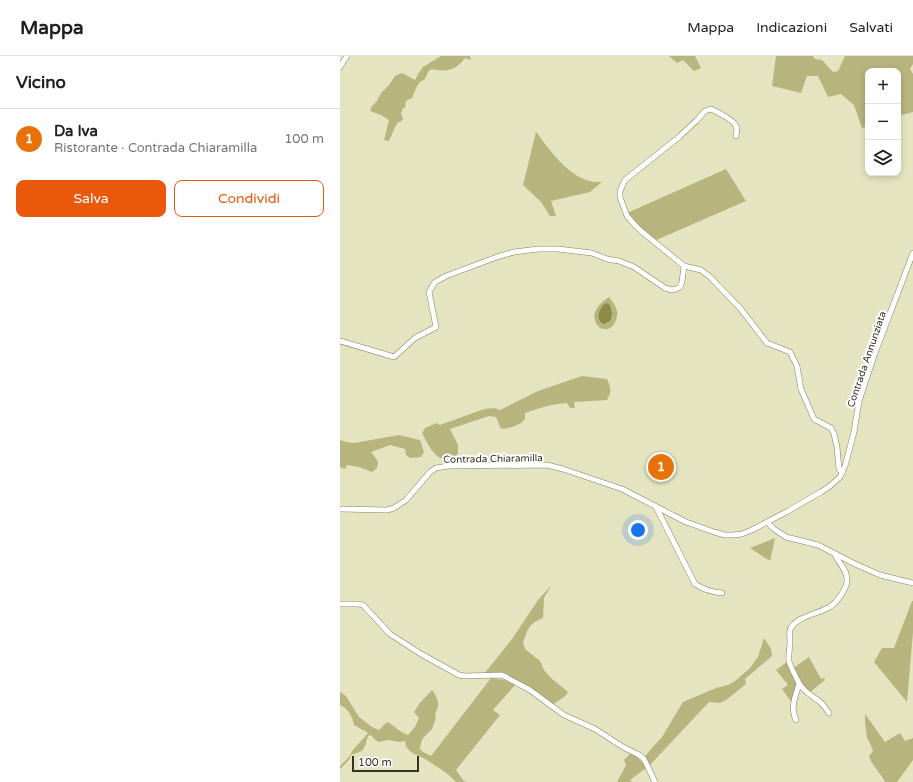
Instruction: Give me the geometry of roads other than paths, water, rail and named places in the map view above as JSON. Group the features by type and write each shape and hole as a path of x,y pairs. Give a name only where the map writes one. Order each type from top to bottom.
{"street":[{"path":"340,67 347,56"},
{"path":"736,136 736,125 730,120 711,109 705,111 679,136 626,180 620,191 620,197 627,216 641,231 684,266 701,270 709,276 740,308 767,343 790,352 797,366 800,389 814,418 831,428 834,434 838,447 839,469 841,475"},
{"path":"340,341 394,357 415,338 436,328 429,292 435,282 456,272 514,252 538,249 558,249 592,253 607,259 619,261 634,268 665,288 672,290 680,287 684,266"},
{"name":"Contrada Annunziata","path":"841,475 845,466 854,432 859,401 875,353 913,253"},
{"name":"Contrada Chiaramilla","path":"340,509 387,510 394,508 406,500 430,472 436,468 448,466 547,465 622,489 686,522 725,535 742,534 767,522 830,486 841,475"},
{"path":"656,507 695,584 702,589 722,593"},
{"path":"767,522 786,537 818,545 880,575 913,583"},
{"path":"829,713 820,702 814,699 799,684 795,673 789,664 789,631 794,624 804,617 830,607 836,602 845,589 847,574 836,558 835,554"},
{"path":"340,604 363,605 390,634 421,654 459,675 502,675 530,690 564,715 595,729 623,747 639,755 644,759 655,782"},
{"path":"796,720 793,712 799,684"}],"place":[{"name":"Da Iva","path":"661,467"}]}
